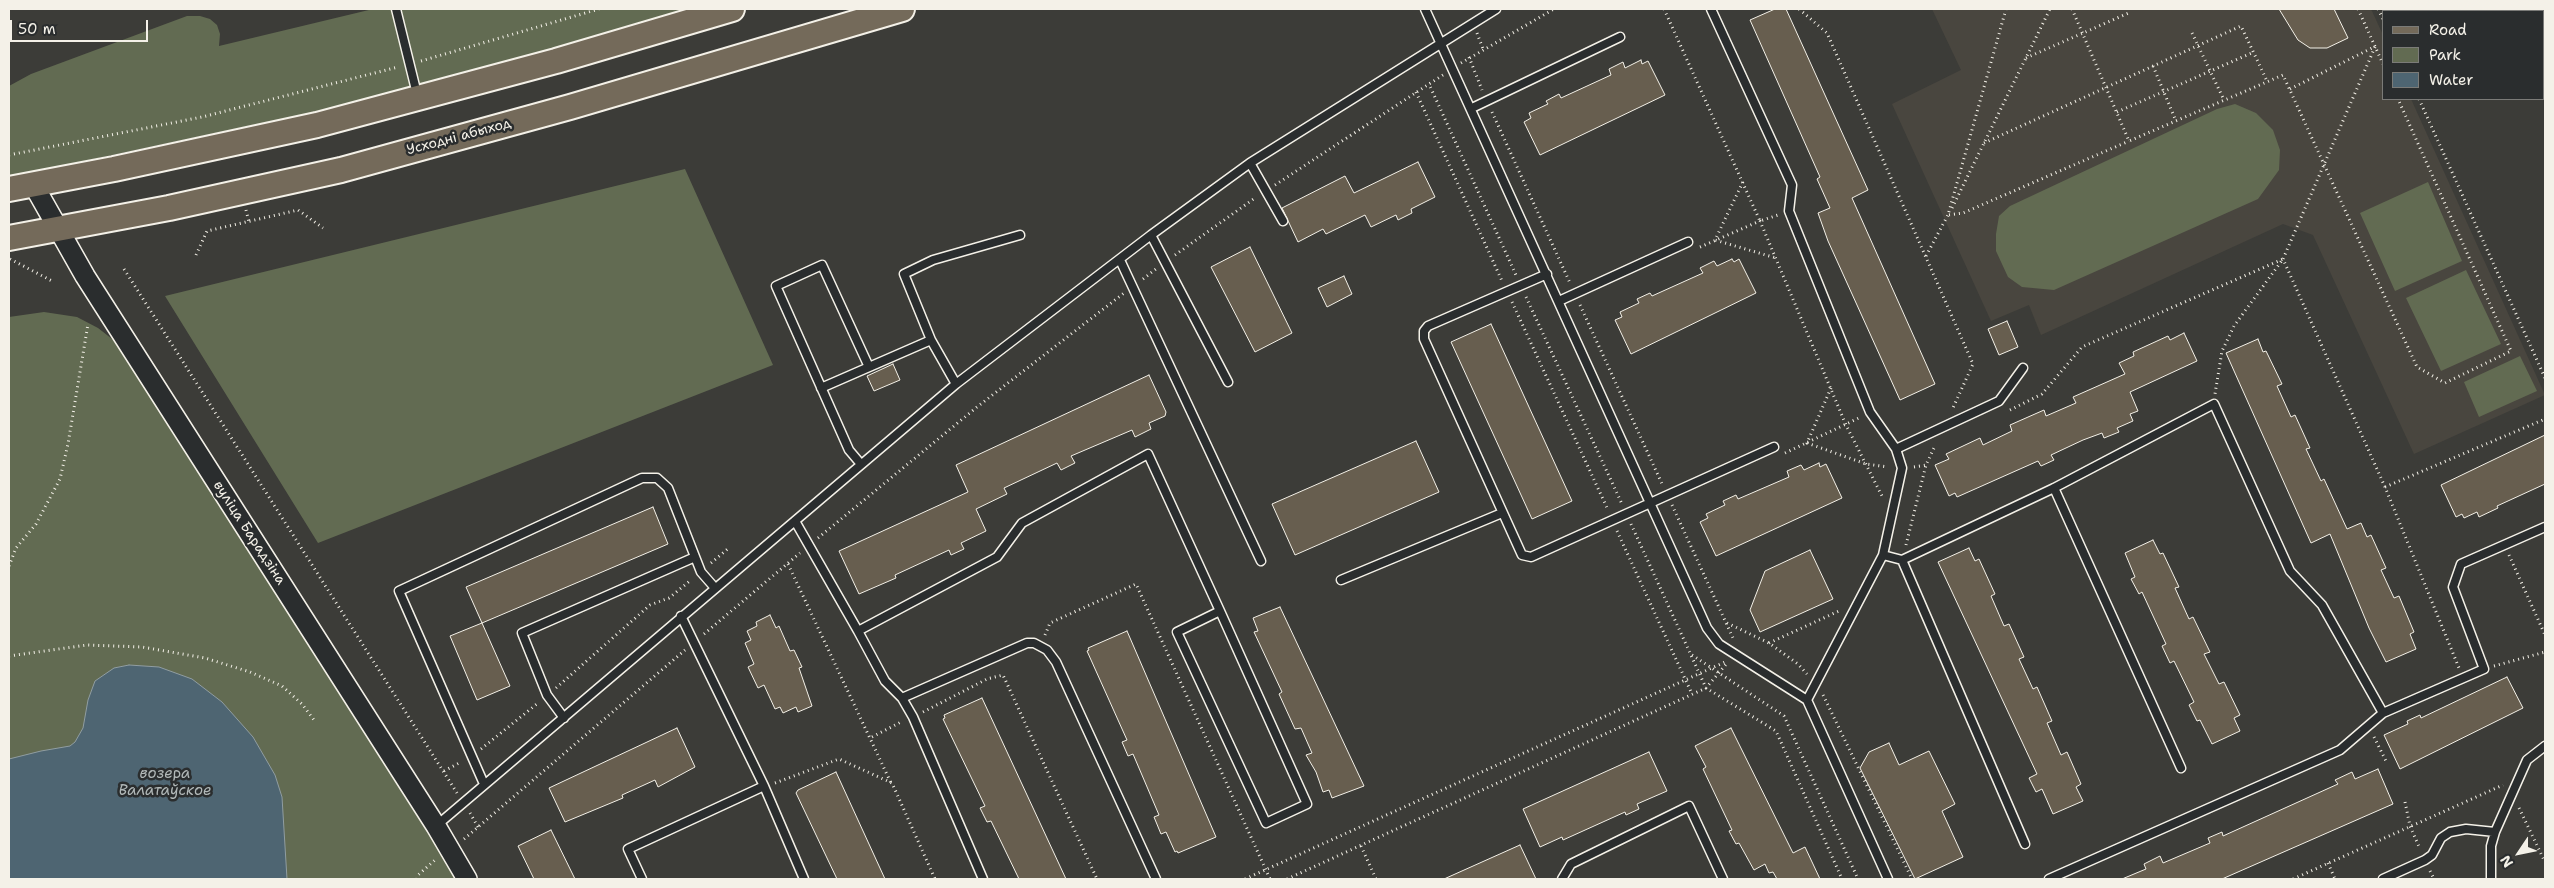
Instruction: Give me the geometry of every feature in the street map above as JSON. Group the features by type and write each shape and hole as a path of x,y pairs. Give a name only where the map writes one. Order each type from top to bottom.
{"main road":[{"path":"9,189 317,125 556,61 732,9"},
{"name":"Усходні абыход","path":"9,238 59,230 341,170 570,107 902,9"}],"street":[{"name":"вуліца Барадзіна","path":"33,184 85,276 436,826 467,879"}],"lane":[{"path":"396,9 418,99"},
{"path":"1425,9 1472,108 1707,628 1715,640 1807,700 1888,879"},
{"path":"436,826 795,521 860,463 956,384 1151,235 1250,163 1496,9"},
{"path":"1711,9 1792,185 1789,211 1870,412 1896,449 1902,468 1883,555 1856,603 1807,700"},
{"path":"1472,108 1620,37"},
{"path":"1250,163 1283,221"},
{"path":"956,384 931,340 904,274 933,260 1020,235"},
{"path":"1151,235 1228,382"},
{"path":"1559,301 1688,242"},
{"path":"1120,260 1261,561"},
{"path":"860,463 849,450 776,286 822,265 869,367"},
{"path":"1547,274 1428,326 1424,331 1424,339 1502,513 1520,552 1525,556 1531,557 1774,447"},
{"path":"821,388 931,340"},
{"path":"1896,449 1999,400 2023,368"},
{"path":"1883,555 1902,560 2054,488 2214,404 2290,571 2322,605 2383,713"},
{"path":"858,631 997,558 1022,523 1148,454 1220,611 1307,804 1266,823 1176,632 1220,611"},
{"path":"484,784 399,591 642,478 657,478 668,488 701,572 714,588"},
{"path":"2054,488 2182,768"},
{"path":"1341,580 1502,513"},
{"path":"795,521 885,681 902,698 912,717 983,879"},
{"path":"2049,879 2340,750 2383,713 2484,668 2453,587 2462,564 2545,528"},
{"path":"564,718 547,695 522,633 695,558"},
{"path":"1902,560 2025,844"},
{"path":"681,616 764,786 804,879"},
{"path":"902,698 1027,643 1041,646 1047,650 1056,662 1156,879"},
{"path":"2491,879 2491,846 2495,832 2513,796 2527,760 2545,746"},
{"path":"642,879 628,849 764,786"},
{"path":"1562,879 1571,864 1689,806 1724,879"},
{"path":"2383,879 2426,860 2432,855 2441,838 2450,832 2466,829 2495,832"}],"path":[{"path":"9,155 202,117 409,64 599,9"},
{"path":"1459,64 1554,9"},
{"path":"1664,9 1743,182 1831,388 1891,516"},
{"path":"1799,9 1827,33 1973,364 1926,465 1902,560"},
{"path":"1948,215 2006,9"},
{"path":"1926,256 2050,9"},
{"path":"2072,9 2129,141"},
{"path":"2358,9 2382,62"},
{"path":"2025,59 2131,12"},
{"path":"1984,143 2241,26 2267,81"},
{"path":"1477,31 1483,49"},
{"path":"2192,33 2224,100"},
{"path":"2290,89 2375,47"},
{"path":"2214,404 2222,350 2234,326 2283,259 2375,47"},
{"path":"2117,112 2254,52"},
{"path":"1469,57 1487,101 1734,640"},
{"path":"2153,66 2176,121"},
{"path":"458,843 693,643 977,407 1164,262 1265,192 1446,73"},
{"path":"1948,215 1963,213 2283,74 2417,367 2445,383 2511,351 2398,100"},
{"path":"1429,84 1517,276"},
{"path":"1416,92 1503,282"},
{"path":"2419,100 2545,378"},
{"path":"1743,182 1715,240 1776,258"},
{"path":"196,255 207,231 298,210 323,228"},
{"path":"1760,221 1789,211"},
{"path":"9,258 54,282"},
{"path":"2007,411 2042,394 2082,347 2283,259"},
{"path":"2283,259 2385,487 2463,678"},
{"path":"124,268 478,827"},
{"path":"1523,292 1623,508"},
{"path":"1510,297 1692,694"},
{"path":"9,566 16,548 36,524 60,479 81,375 88,324"},
{"path":"1831,388 1807,443 1866,464 1902,468 1926,465"},
{"path":"2385,487 2545,418"},
{"path":"1631,524 1706,688 1776,731 1842,879"},
{"path":"2505,545 2545,636"},
{"path":"444,772 487,746 650,605 669,598 730,547"},
{"path":"788,564 872,738 935,879"},
{"path":"1041,646 1050,623 1136,584 1270,879"},
{"path":"1769,643 1856,603"},
{"path":"1727,624 1769,643 1798,664 1815,684 1828,704 1912,879"},
{"path":"9,656 86,645 142,647 206,658 250,672 282,686 302,704 314,720"},
{"path":"2484,668 2545,652"},
{"path":"1691,655 1784,716 1858,879"},
{"path":"1245,879 1730,660 1706,688 1287,879"},
{"path":"872,738 987,679 1003,675 1097,879"},
{"path":"2368,726 2387,763"},
{"path":"764,786 839,759 892,783"},
{"path":"2292,879 2519,778"},
{"path":"2513,796 2545,859"},
{"path":"2405,802 2410,826"},
{"path":"1361,846 1376,879"},
{"path":"417,879 418,875 438,858"},
{"path":"2328,864 2335,879"}],"shaded area":[{"path":"1932,9 2371,9 2382,33 2382,100 2411,100 2545,395 2414,454 2313,235 2283,224 2041,335 2029,305 1991,321 1892,104 1961,70"}],"green space":[{"path":"373,9 701,9 618,34 401,91 310,113 9,177 9,86 31,74 187,16 200,16 210,19 217,25 220,34 219,46"},
{"path":"2235,104 2256,113 2273,130 2280,150 2279,170 2258,199 2054,290 2022,287 2008,277 1996,251 1996,234 1999,216 2010,206 2217,109"},
{"path":"685,169 773,365 318,543 165,296"},
{"path":"2428,182 2462,261 2395,291 2360,213"},
{"path":"2466,270 2501,344 2441,371 2406,298"},
{"path":"44,312 77,317 98,328 116,342 458,879 9,879 9,317"},
{"path":"2520,356 2537,391 2479,417 2464,382"}],"water":[{"name":"возера Валатаўское","path":"129,665 159,667 192,679 222,702 253,737 275,775 282,797 287,879 9,879 9,759 70,746 75,742 83,728 88,700 95,681 114,668"}],"building":[{"path":"1775,9 1786,9 1868,190 1852,198 1935,384 1900,400 1828,241 1818,213 1830,208 1817,179 1820,177 1750,20"},
{"path":"2279,9 2334,9 2348,38 2327,48 2310,48 2298,40"},
{"path":"1641,60 1642,64 1648,61 1665,95 1540,155 1524,122 1531,118 1529,113 1548,104 1546,101 1559,94 1561,98 1611,75 1609,69 1623,62 1625,68"},
{"path":"1418,162 1435,197 1411,209 1412,213 1398,220 1396,215 1371,227 1365,215 1326,234 1323,229 1298,242 1282,208 1345,176 1354,193"},
{"path":"1250,247 1292,333 1255,352 1211,267"},
{"path":"1732,259 1734,262 1739,259 1756,293 1631,354 1615,320 1622,317 1620,312 1639,303 1637,299 1650,293 1652,296 1703,273 1700,268 1714,261 1717,266"},
{"path":"1344,276 1352,294 1327,307 1318,288"},
{"path":"2007,321 2018,347 1999,355 1988,329"},
{"path":"1491,324 1572,501 1532,519 1451,342"},
{"path":"2184,333 2197,361 2130,392 2138,411 2130,414 2133,421 2117,428 2119,432 2104,438 2102,433 2083,440 2051,455 2054,460 2041,466 2038,461 1957,497 1955,493 1949,496 1935,465 1949,459 1946,454 1980,438 1983,445 2012,431 2010,425 2044,410 2046,416 2076,403 2073,397 2125,374 2119,363 2134,356 2133,352 2168,336 2170,340"},
{"path":"2258,339 2263,352 2266,351 2282,384 2277,386 2291,417 2295,415 2310,448 2306,449 2321,481 2324,479 2347,529 2361,523 2367,537 2371,535 2386,568 2381,570 2394,598 2399,596 2414,632 2410,634 2416,649 2386,662 2369,628 2330,534 2311,543 2226,353"},
{"path":"893,364 900,380 874,391 867,376"},
{"path":"1149,375 1166,412 1165,416 1149,423 1151,429 1135,437 1132,430 1071,456 1075,463 1061,470 1057,463 1004,488 1007,494 976,509 986,531 961,543 964,549 951,555 949,550 895,575 896,578 859,594 839,551 968,492 956,465"},
{"path":"2545,435 2545,484 2497,506 2498,508 2479,517 2477,512 2464,518 2462,514 2456,517 2441,485"},
{"path":"1416,441 1439,492 1295,555 1272,504"},
{"path":"1819,463 1820,467 1826,464 1842,498 1716,556 1700,522 1708,518 1706,514 1725,505 1723,501 1736,495 1738,499 1789,477 1787,471 1801,465 1804,470"},
{"path":"653,507 668,544 482,623 466,587"},
{"path":"2153,540 2160,554 2163,553 2179,587 2175,588 2189,619 2193,617 2210,652 2204,654 2219,684 2224,682 2240,715 2234,718 2240,731 2212,744 2200,720 2197,721 2189,705 2194,702 2174,661 2170,663 2162,646 2166,644 2142,592 2139,594 2131,579 2135,577 2125,553"},
{"path":"1969,548 1975,561 1979,559 1995,594 1991,596 2004,626 2009,624 2024,657 2019,659 2033,689 2037,687 2052,721 2047,723 2061,755 2067,752 2081,784 2076,787 2083,801 2053,814 2042,789 2036,792 2029,778 2037,774 1938,562"},
{"path":"1810,550 1833,599 1760,632 1750,610 1765,571"},
{"path":"1280,607 1364,786 1332,798 1329,790 1323,792 1316,772 1306,755 1312,753 1301,728 1295,729 1279,694 1282,692 1254,632 1258,631 1253,618"},
{"path":"770,615 776,628 779,626 790,651 794,650 802,667 799,668 812,706 798,712 796,707 783,713 780,707 775,709 764,685 758,688 748,667 754,664 745,643 751,640 747,631 757,626 756,622"},
{"path":"482,623 510,686 477,700 450,636"},
{"path":"1127,631 1216,837 1178,853 1177,851 1175,852 1166,832 1161,834 1154,817 1159,815 1133,754 1128,756 1122,742 1127,740 1087,651 1089,650 1088,648"},
{"path":"2507,677 2523,708 2400,769 2384,735 2408,724 2407,721 2420,715 2421,718"},
{"path":"982,698 1066,879 1019,879 991,821 987,822 980,808 985,806 943,719 945,718 944,715"},
{"path":"677,728 695,767 658,787 655,780 622,795 623,798 565,822 549,788"},
{"path":"1731,728 1793,853 1805,847 1820,879 1777,879 1773,872 1769,873 1765,864 1754,870 1739,843 1736,844 1729,831 1732,830 1703,769 1706,767 1695,746"},
{"path":"1889,743 1899,765 1929,751 1955,804 1942,811 1963,857 1915,879 1860,768 1869,752"},
{"path":"1649,752 1667,791 1637,804 1639,809 1626,815 1625,812 1563,840 1562,837 1540,847 1523,809"},
{"path":"2378,769 2393,804 2222,879 2122,879 2146,869 2144,864 2160,856 2163,863 2210,843 2208,838 2222,832 2223,836 2338,784 2335,780 2352,772 2355,779"},
{"path":"836,772 885,879 837,879 796,793 798,790"},
{"path":"551,830 575,879 534,879 518,846"},
{"path":"1520,845 1536,879 1444,879"}]}
